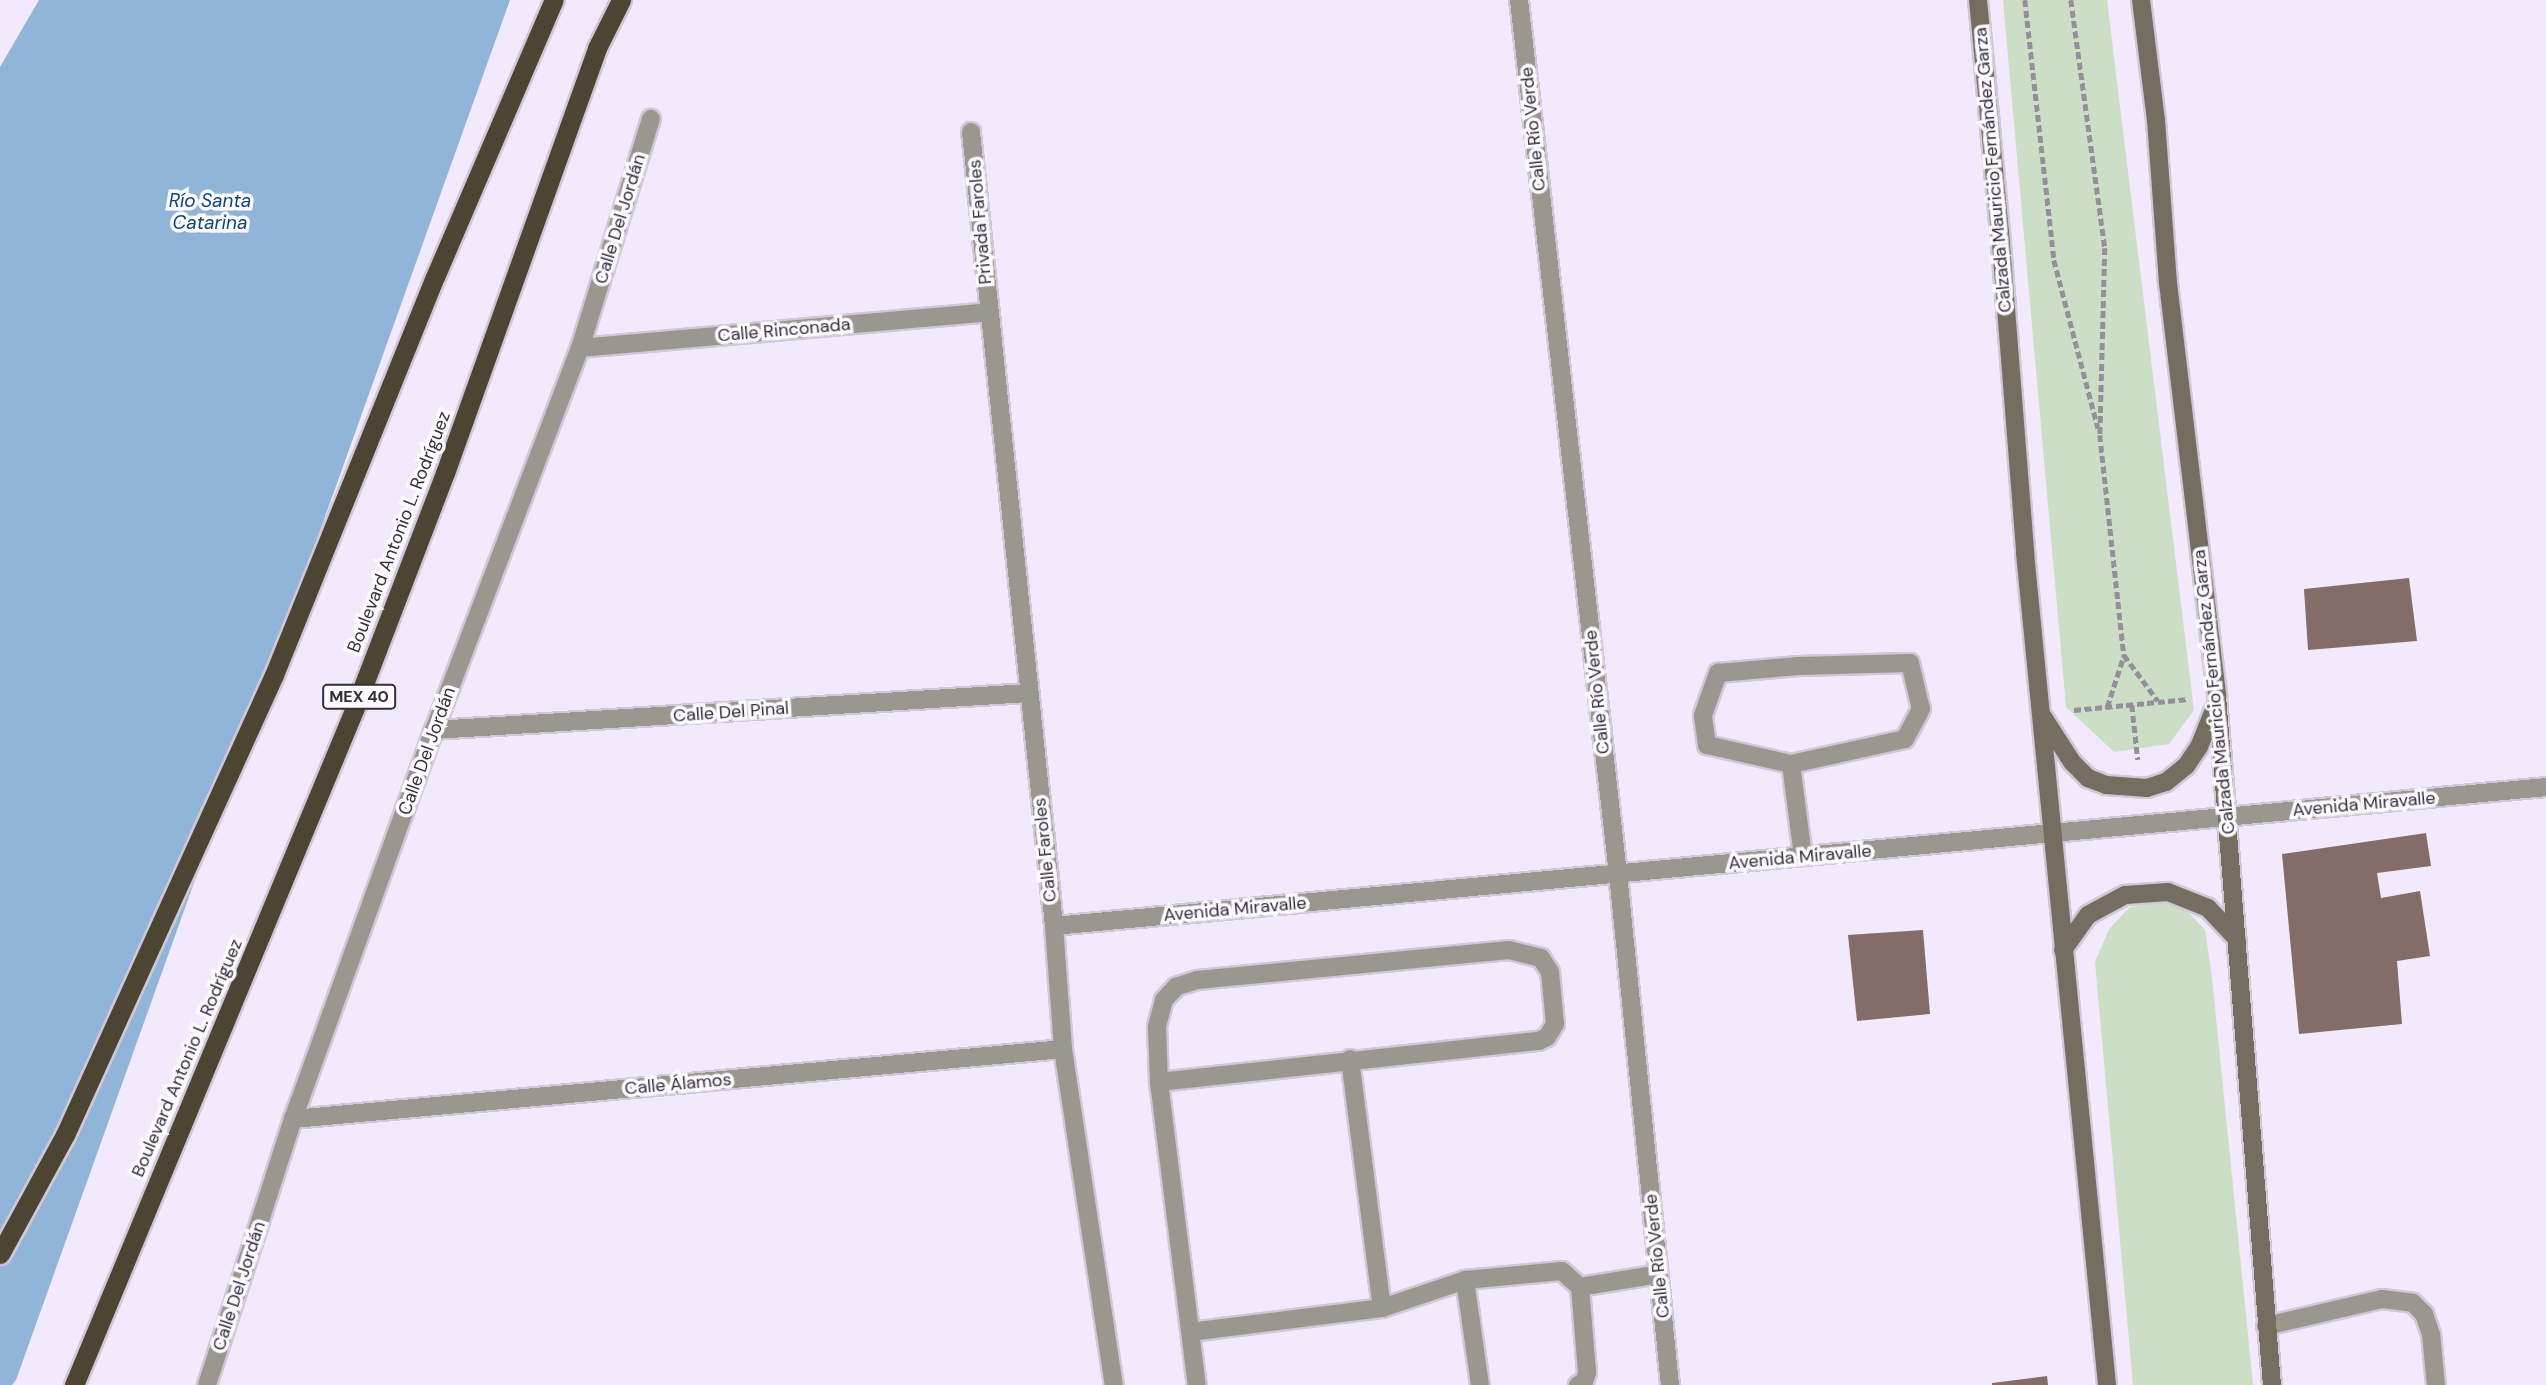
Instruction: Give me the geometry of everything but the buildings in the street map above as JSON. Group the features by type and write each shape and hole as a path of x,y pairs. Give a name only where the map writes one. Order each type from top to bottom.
{"highway":[{"path":"0,1254 65,1135 274,675 435,276 554,0"},
{"name":"Boulevard Antonio L. Rodríguez","path":"74,1385 354,710 445,473 597,48 621,0"}],"main road":[{"name":"Calzada Mauricio Fernández Garza","path":"1978,0 2052,833 2107,1385"},
{"name":"Calzada Mauricio Fernández Garza","path":"2141,0 2156,120 2168,283 2217,702 2272,1385"},
{"path":"2041,714 2072,762 2088,778 2106,785 2147,788 2166,782 2186,766 2199,747 2217,702"},
{"path":"2063,950 2088,915 2125,895 2168,892 2208,908 2237,939"}],"street":[{"name":"Calle Río Verde","path":"1519,0 1618,874 1670,1385"},
{"name":"Calle Del Jordán","path":"207,1385 293,1119 434,730 580,348 651,120"},
{"name":"Privada Faroles","path":"971,132 988,312"},
{"name":"Calle Rinconada","path":"580,348 988,312"},
{"name":"Calle Faroles","path":"988,312 1054,926 1063,1049 1114,1385"},
{"path":"1910,663 1921,709 1905,739 1791,764 1707,745 1703,715 1718,673 1799,666 1910,663"},
{"name":"Calle Del Pinal","path":"434,730 1028,693"},
{"path":"1791,764 1803,856"},
{"name":"Avenida Miravalle","path":"1054,926 2546,788"},
{"path":"1159,1082 1350,1059 1539,1041 1547,1037 1555,1024 1550,972 1541,958 1508,950 1197,980 1176,987 1164,1000 1157,1027 1159,1082 1197,1385"},
{"name":"Calle Álamos","path":"293,1119 1063,1049"},
{"path":"1350,1059 1382,1308"},
{"path":"1190,1332 1382,1308 1465,1280 1555,1270 1569,1275 1580,1287 1587,1373 1584,1382 1578,1385"},
{"path":"1580,1287 1659,1274"},
{"path":"1465,1280 1480,1385"},
{"path":"2266,1326 2382,1299 2413,1303 2424,1314 2431,1334 2436,1385"}],"path":[{"path":"2025,0 2054,260 2100,435"},
{"path":"2071,0 2105,248 2100,435 2124,655 2106,707"},
{"path":"2124,655 2159,702"},
{"path":"2067,711 2199,698"},
{"path":"2132,705 2138,768"}],"green space":[{"path":"2003,0 2107,0 2194,710 2169,744 2114,752 2066,707"},
{"path":"2157,903 2182,906 2205,930 2253,1385 2133,1385 2095,962 2109,929 2130,907"}],"water":[{"name":"Río Santa Catarina","path":"39,0 510,0 16,1380 12,1385 0,1385 0,67"}]}
